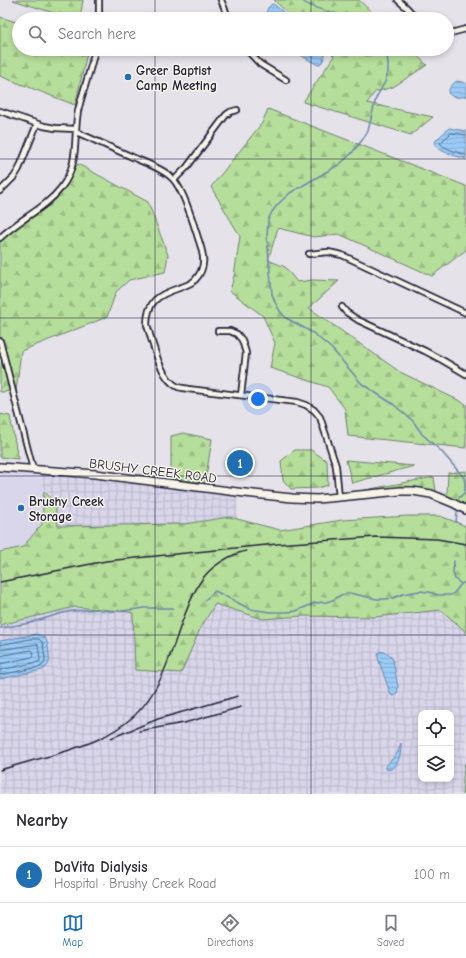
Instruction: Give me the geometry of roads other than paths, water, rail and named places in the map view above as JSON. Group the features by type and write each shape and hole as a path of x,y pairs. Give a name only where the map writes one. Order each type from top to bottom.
{"main road":[{"name":"BRUSHY CREEK ROAD","path":"0,467 115,476 292,498 339,498 400,491 413,491 431,494 466,510"}],"street":[{"path":"99,0 99,12"},
{"path":"221,0 226,12"},
{"path":"398,0 411,12"},
{"path":"454,32 466,29"},
{"path":"0,238 48,202 64,185 70,174 74,162 78,113 93,56"},
{"path":"253,56 260,64 286,80"},
{"path":"174,180 187,167 226,116 230,112 237,110"},
{"path":"0,111 37,124 76,131 160,170 174,180 185,201 204,257 203,267 195,281 187,286 157,298 148,310 147,325 160,366 165,375 178,387 297,402 314,410 320,417 336,466 339,498"},
{"path":"0,191 14,177 19,169 37,124"},
{"path":"309,254 328,252 342,255 466,312"},
{"path":"342,306 346,312 354,318 425,351 466,374"},
{"path":"218,332 230,331 237,334 242,340 246,353 241,395"},
{"path":"0,343 34,469"}],"water":[{"path":"272,4 275,5 283,12 267,12"},
{"path":"302,56 324,56 322,62 318,65"},
{"path":"457,81 466,83 466,96 456,97 448,93 451,86"},
{"path":"449,128 466,131 466,159 445,152 435,145 436,140"},
{"path":"36,634 43,636 46,640 49,654 48,665 42,670 0,679 0,641"},
{"path":"380,651 390,655 393,660 398,687 397,694 394,696 390,693 378,658"},
{"path":"401,743 400,756 396,765 394,768 386,769 386,766 398,752"}],"waterway":[{"path":"301,0 313,7 329,12"},
{"path":"387,56 388,71 385,82 376,98 368,131 363,139 351,154 340,164 290,193 278,204 268,220 267,237 272,294 280,311 286,318 313,333 332,349 362,384 393,404 413,421 422,434 442,452 464,478 465,492 459,498"},
{"path":"456,522 457,512"},
{"path":"454,561 453,573 455,579 461,584"},
{"path":"205,600 215,591 250,609 270,612 287,612 296,611 315,603 333,600 341,595 349,593 377,599 393,598 403,594 419,591 438,595 451,595 461,584 466,582"},
{"path":"0,628 30,623 72,611 97,609 122,611 145,608 173,608"}],"railway":[{"path":"0,582 106,561 277,544 376,537 437,539 466,544"},
{"path":"0,770 95,741 115,731 134,716 151,695 164,672 182,622 199,583 217,565 234,555 246,551"},
{"path":"111,738 158,719 238,696"},
{"path":"139,731 184,723 241,707"}],"place":[{"name":"Greer Baptist Camp Meeting","path":"128,77"},
{"name":"DaVita Dialysis","path":"240,463"},
{"name":"Brushy Creek Storage","path":"21,508"}]}
